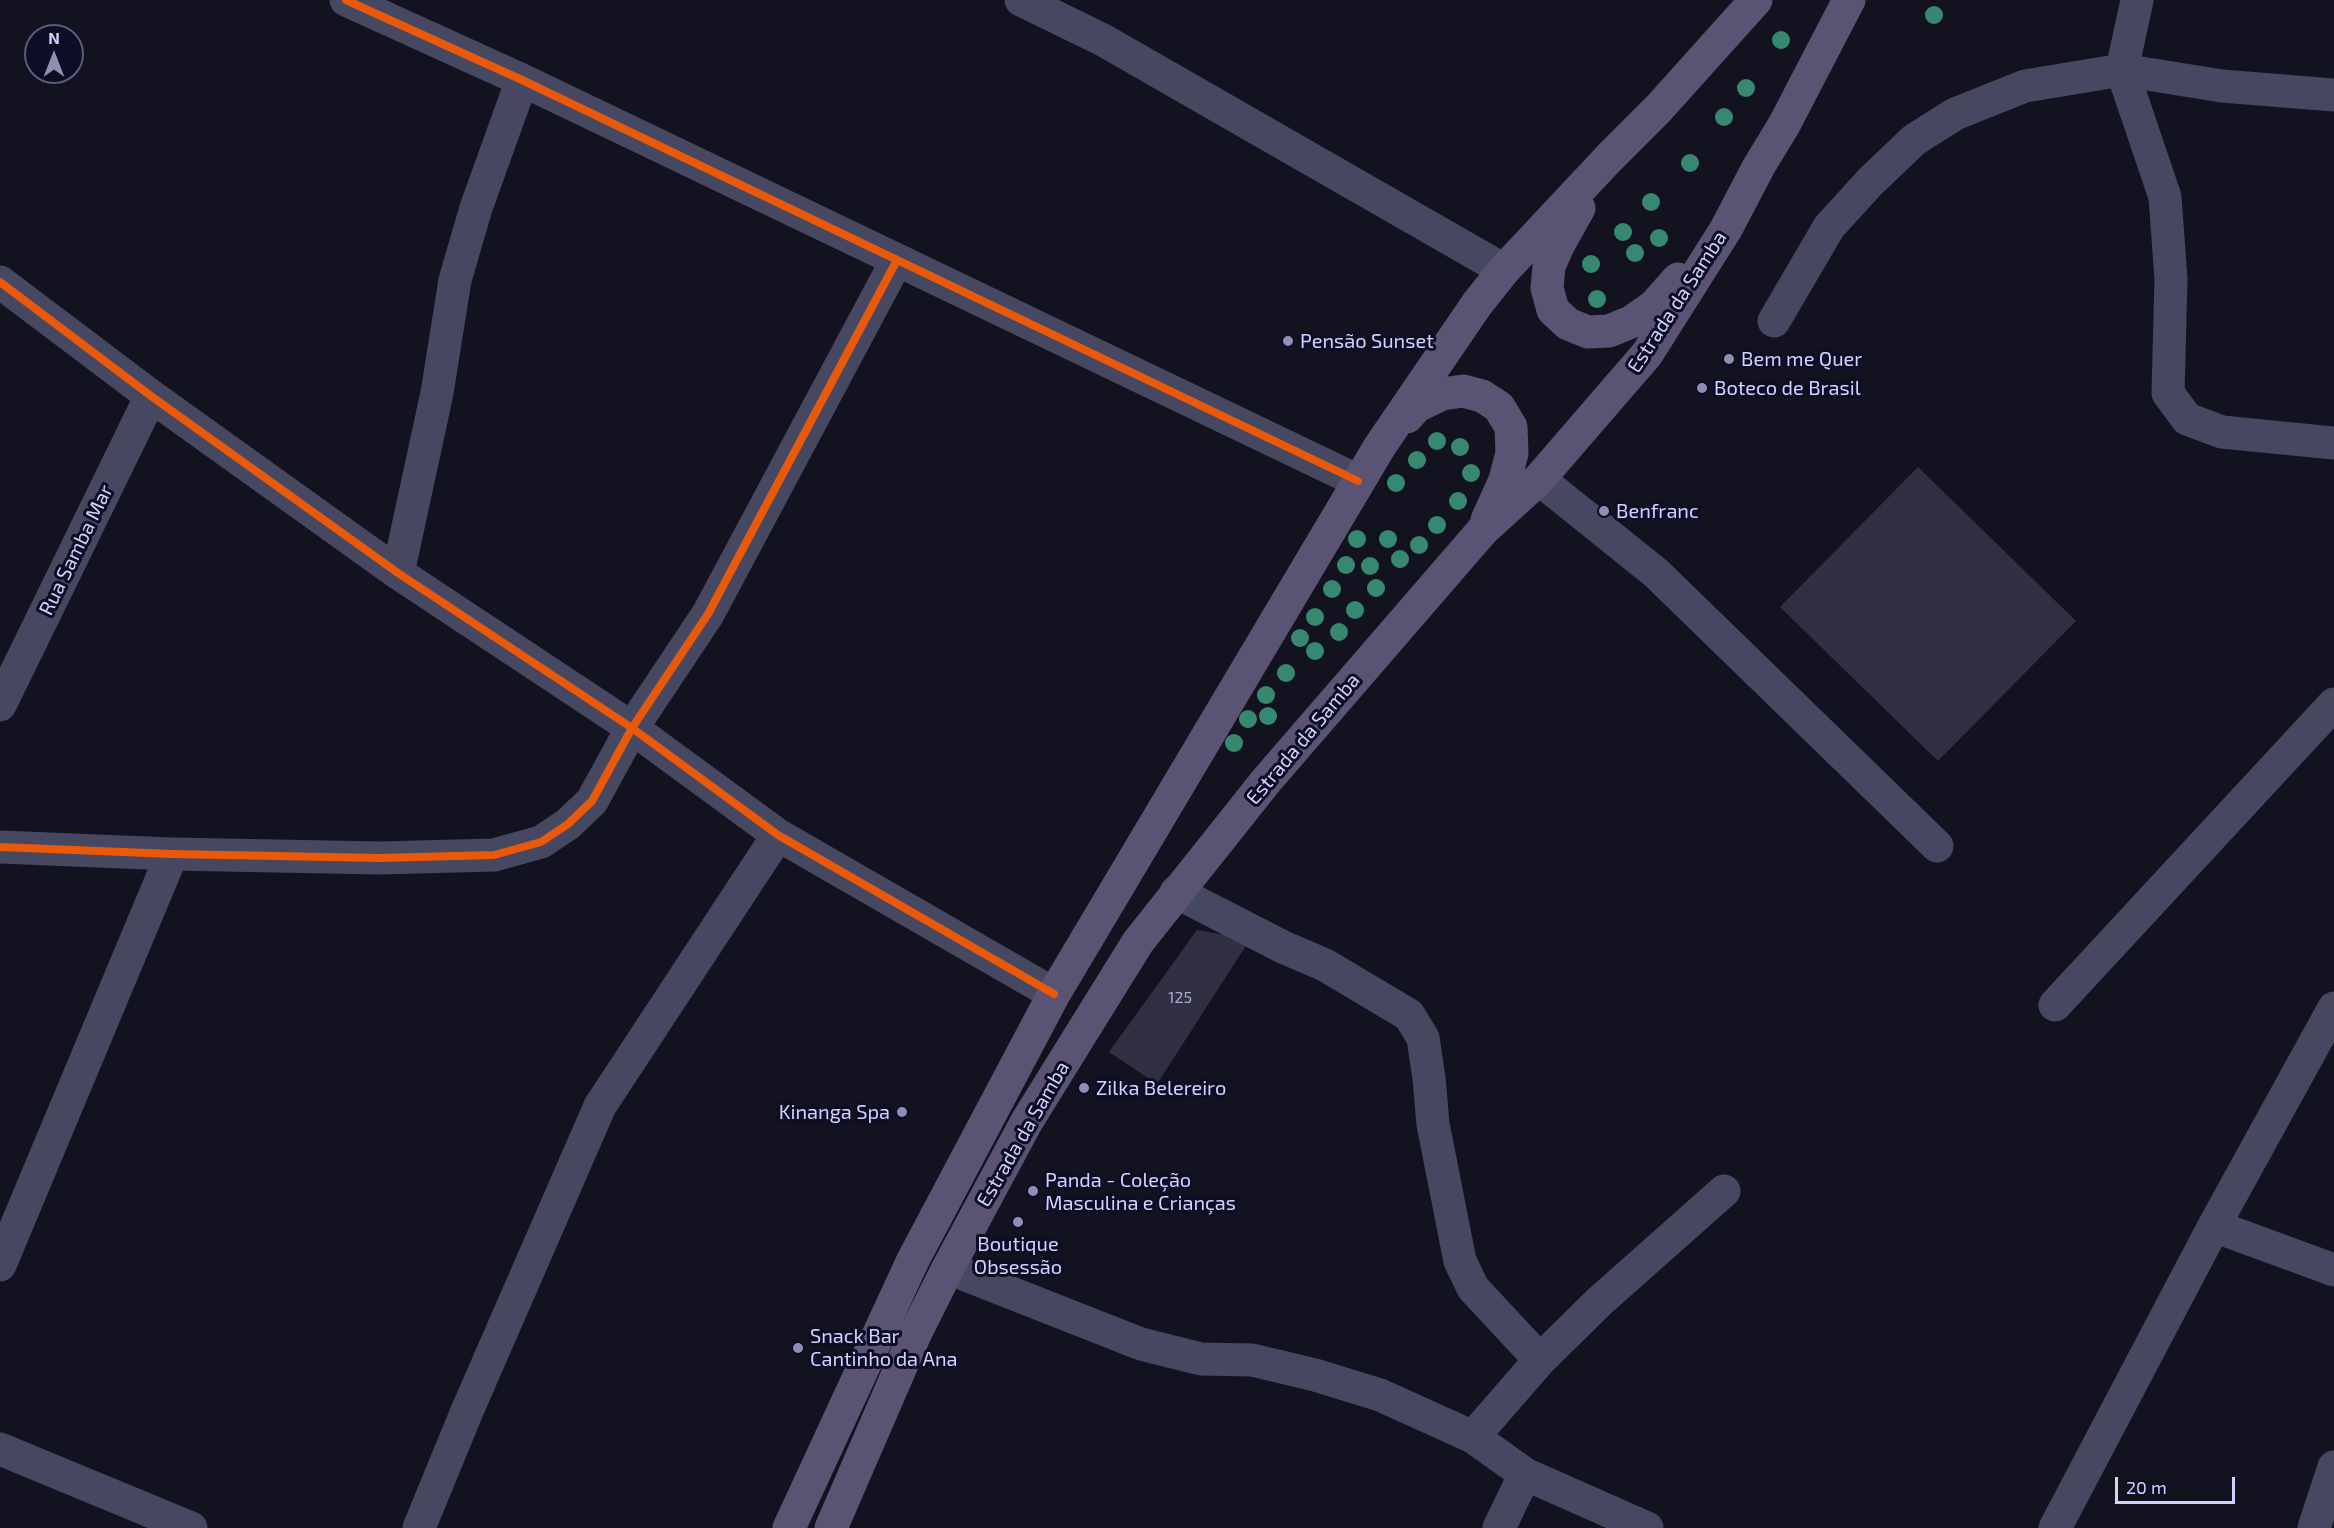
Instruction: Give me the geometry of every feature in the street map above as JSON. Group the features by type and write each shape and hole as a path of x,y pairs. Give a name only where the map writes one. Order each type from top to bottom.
{"main road":[{"name":"Estrada da Samba","path":"789,1528 913,1260 1054,994 1380,446 1477,304 1504,270 1659,108 1756,0"},
{"name":"Estrada da Samba","path":"831,1528 916,1332 948,1268 1033,1111 1138,942 1266,780 1483,530 1539,479 1647,354 1725,229 1784,125 1850,0"},
{"path":"1609,158 1558,244 1549,266 1547,288 1553,310 1568,324 1588,332 1609,331 1631,322 1654,306 1725,229"},
{"path":"1380,446 1417,406 1442,394 1463,391 1482,396 1499,407 1511,427 1512,453 1505,480 1483,530"}],"street":[{"path":"346,0 522,80 1358,481"},
{"path":"1021,0 1103,40 1504,270"},
{"path":"2137,0 2122,70 2165,197 2171,279 2168,393 2187,419 2222,432 2334,443"},
{"path":"1774,321 1829,227 1870,182 1914,140 1955,114 2025,86 2122,70 2222,86 2334,95"},
{"path":"398,573 437,393 455,280 476,208 522,80"},
{"path":"0,847 172,854 380,858 494,855 541,842 568,825 592,801 632,728 708,614 897,260"},
{"path":"0,282 151,396 398,573 632,728 778,835 1054,994"},
{"name":"Rua Samba Mar","path":"0,705 151,396"},
{"path":"1539,479 1656,573 1937,846"},
{"path":"2055,1005 2334,704"},
{"path":"419,1528 466,1411 600,1106 778,835"},
{"path":"0,1265 172,854"},
{"path":"1176,892 1283,947 1325,965 1409,1015 1423,1038 1433,1124 1460,1262 1473,1288 1540,1360"},
{"path":"2055,1528 2214,1226 2334,1008"},
{"path":"1473,1437 1540,1360 1600,1301 1724,1191"},
{"path":"2214,1226 2334,1269"},
{"path":"948,1268 1141,1344 1201,1359 1252,1360 1315,1375 1380,1395 1473,1437 1525,1474 1647,1528"},
{"path":"0,1449 183,1527"},
{"path":"2313,1528 2334,1467"},
{"path":"1499,1528 1525,1474"}],"building":[{"path":"1918,467 2076,621 1938,761 1780,607"},
{"path":"1197,930 1225,935 1247,944 1157,1084 1109,1052"}],"cycle path":[{"path":"346,0 522,80 1358,481"},
{"path":"0,847 172,854 380,858 494,855 541,842 568,824 592,801 632,728 708,614 897,260"},
{"path":"0,282 151,396 398,573 632,728 778,835 1054,994"}],"place":[{"name":"Pensão Sunset","path":"1288,341"},
{"name":"Bem me Quer","path":"1729,359"},
{"name":"Boteco de Brasil","path":"1702,388"},
{"name":"Benfranc","path":"1604,511"},
{"name":"Zilka Belereiro","path":"1084,1088"},
{"name":"Kinanga Spa","path":"902,1112"},
{"name":"Panda - Coleção Masculina e Crianças","path":"1033,1191"},
{"name":"Boutique Obsessão","path":"1018,1222"},
{"name":"Snack Bar Cantinho da Ana","path":"798,1348"}]}
